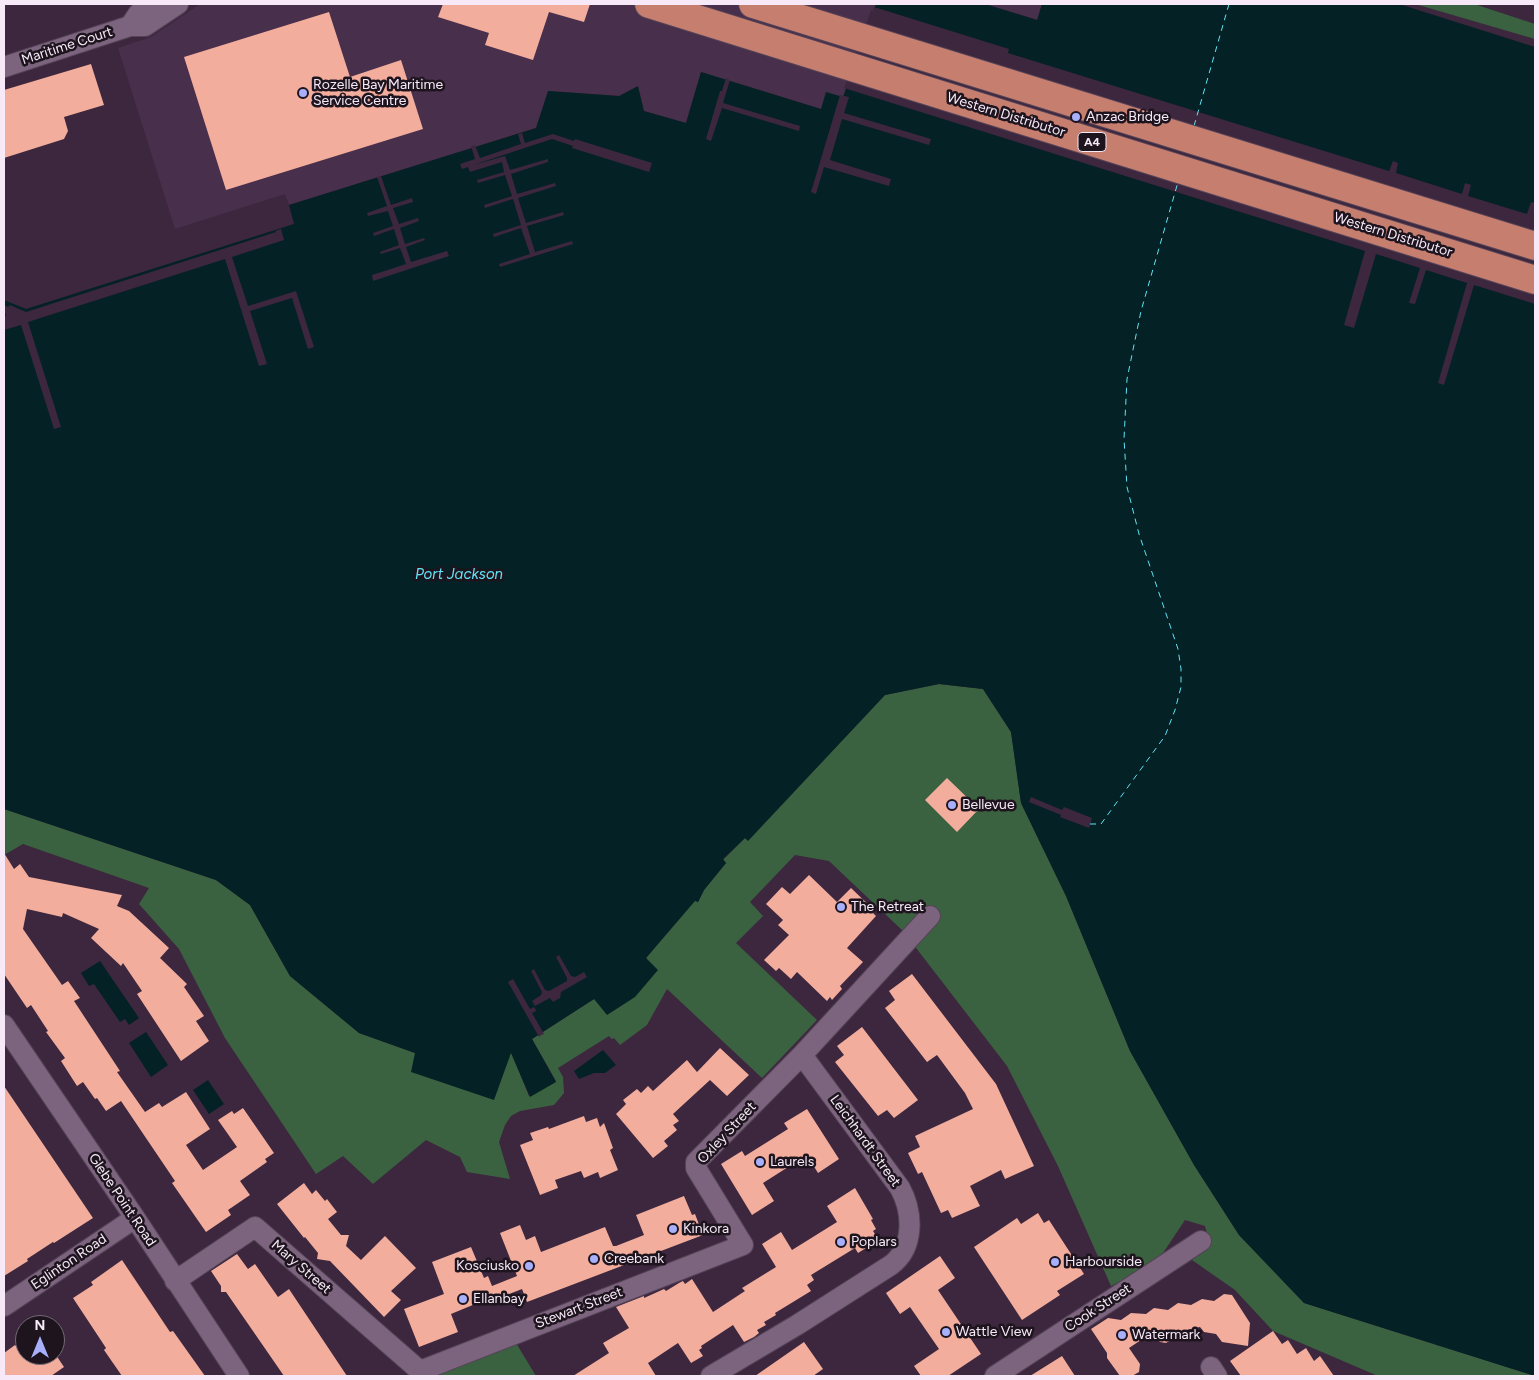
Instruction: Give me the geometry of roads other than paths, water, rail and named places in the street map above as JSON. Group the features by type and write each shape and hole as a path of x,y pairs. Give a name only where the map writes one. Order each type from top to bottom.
{"highway":[{"name":"Western Distributor","path":"649,4 1535,280"},
{"name":"A4","path":"754,4 1535,246"}],"street":[{"name":"Maritime Court","path":"130,26 148,4"},
{"name":"Maritime Court","path":"4,66 130,26 145,26 178,4"},
{"path":"802,1055 930,916"},
{"name":"Glebe Point Road","path":"4,1025 239,1376"},
{"name":"Oxley Street","path":"743,1245 696,1168 695,1163 802,1055"},
{"name":"Leichhardt Street","path":"711,1376 798,1325 891,1265 900,1258 905,1249 909,1230 909,1216 906,1201 900,1188 802,1055"},
{"name":"Eglinton Road","path":"4,1306 135,1218"},
{"name":"Mary Street","path":"175,1281 255,1227 421,1373"},
{"name":"Cook Street","path":"995,1376 1201,1241"},
{"name":"Stewart Street","path":"421,1373 743,1245"}],"water":[{"name":"Port Jackson","path":"876,4 985,4 1037,20 1042,4 1399,4 1535,47 1535,1376 1304,1303 1239,1235 1194,1165 1130,1051 1066,896 1021,803 1011,732 983,689 939,684 885,695 748,841 745,838 723,859 726,863 704,890 698,902 695,901 646,958 658,970 635,997 607,1015 594,999 532,1039 556,1082 530,1097 511,1053 494,1100 411,1072 415,1053 359,1033 290,976 250,905 216,880 4,809 4,300 26,309 294,224 289,205 536,128 548,91 619,96 638,86 644,111 686,123 701,72 821,109 826,92 843,97"},
{"path":"100,961 139,1018 129,1025 125,1019 120,1022 94,984 89,986 81,973"},
{"path":"146,1032 168,1065 151,1077 129,1043"},
{"path":"603,1050 616,1065 605,1073 594,1073 579,1079 574,1071"},
{"path":"208,1080 224,1104 209,1114 193,1090"}],"place":[{"name":"Rozelle Bay Maritime Service Centre","path":"303,93"},
{"name":"Anzac Bridge","path":"1076,117"},
{"name":"Bellevue","path":"952,805"},
{"name":"The Retreat","path":"841,907"},
{"name":"Laurels","path":"760,1162"},
{"name":"Kinkora","path":"673,1229"},
{"name":"Poplars","path":"841,1242"},
{"name":"Creebank","path":"594,1259"},
{"name":"Harbourside","path":"1055,1262"},
{"name":"Kosciusko","path":"529,1266"},
{"name":"Ellanbay","path":"463,1299"},
{"name":"Wattle View","path":"946,1332"},
{"name":"Watermark","path":"1122,1335"}]}
